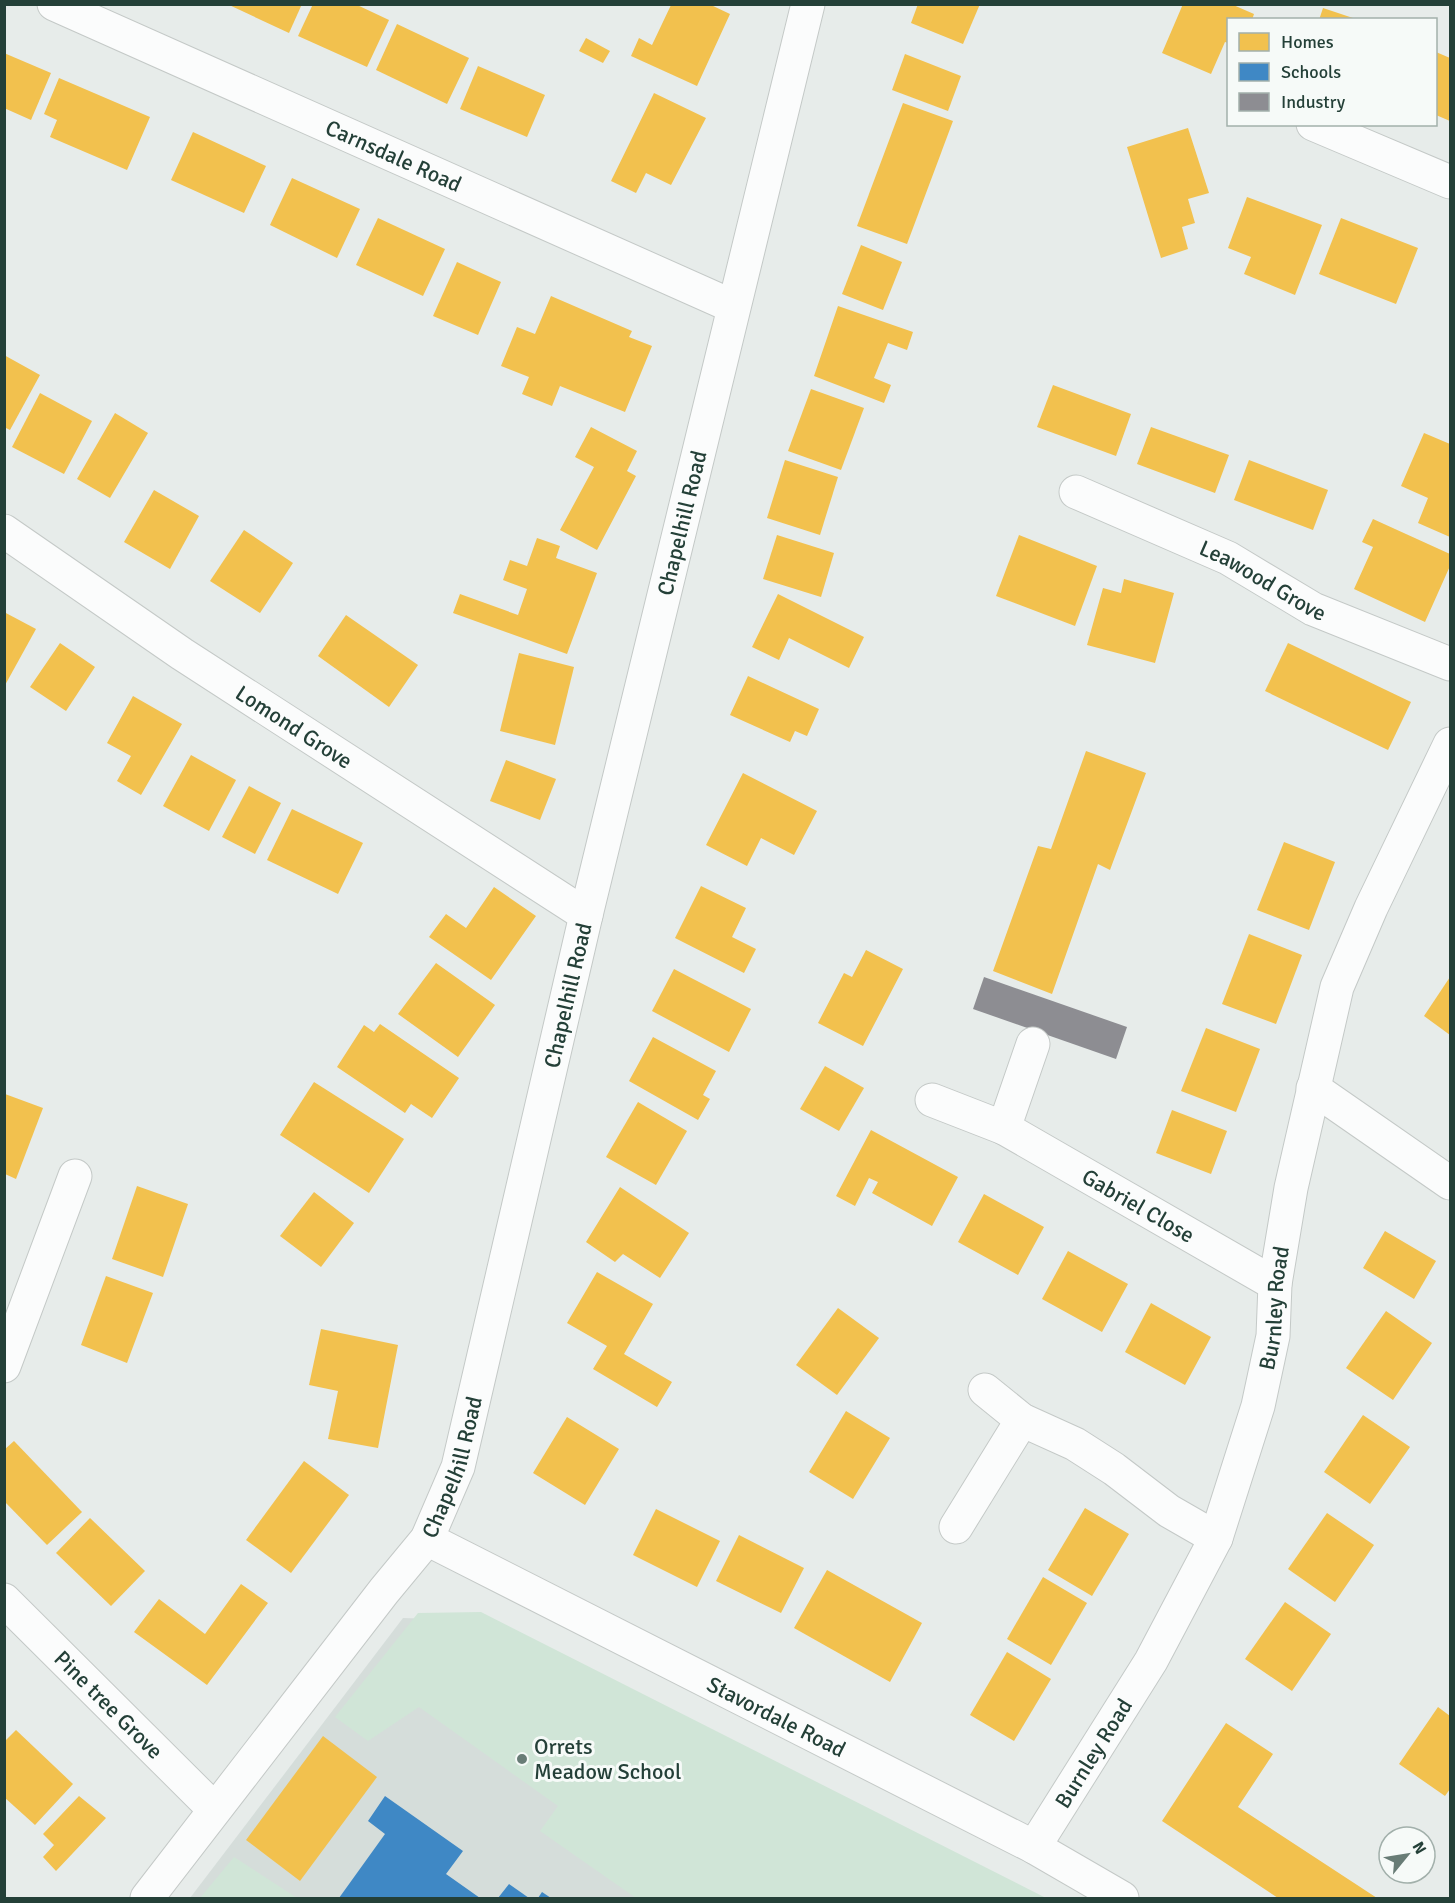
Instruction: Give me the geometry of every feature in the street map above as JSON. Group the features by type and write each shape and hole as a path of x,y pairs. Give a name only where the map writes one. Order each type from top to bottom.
{"street":[{"name":"Carnsdale Road","path":"54,4 732,306"},
{"name":"Chapelhill Road","path":"147,1899 214,1809 427,1539 458,1467 586,915 732,306 808,4"},
{"path":"1318,126 1450,182"},
{"name":"Leawood Grove","path":"1076,492 1228,558 1313,609 1450,664"},
{"name":"Lomond Grove","path":"4,531 182,654 586,915"},
{"name":"Burnley Road","path":"1034,1847 1151,1661 1216,1538 1258,1406 1273,1336 1275,1284 1291,1188 1337,987 1371,908 1450,744"},
{"path":"1004,1128 1033,1044"},
{"path":"1313,1088 1450,1183"},
{"name":"Gabriel Close","path":"932,1100 1004,1128 1275,1284"},
{"path":"4,1366 75,1176"},
{"path":"985,1390 1022,1420 1075,1444 1114,1469 1169,1511 1216,1538"},
{"path":"956,1527 1022,1420"},
{"name":"Stavordale Road","path":"427,1539 1034,1847 1122,1899"},
{"name":"Pine tree Grove","path":"4,1600 214,1809"}],"shaded area":[{"name":"Orrets Meadow School","path":"403,1618 467,1620 1029,1898 190,1898"}],"green space":[{"path":"481,1612 1046,1898 636,1898 540,1831 558,1806 419,1707 368,1741 335,1717 418,1613"},
{"path":"234,1857 297,1898 200,1898"}],"building: Homes":[{"path":"227,4 302,4 289,33"},
{"path":"313,4 355,4 389,20 367,67 298,36"},
{"path":"918,4 980,4 963,44 911,23"},
{"path":"1183,4 1231,4 1254,14 1253,18 1227,18 1227,43 1225,42 1211,74 1162,53"},
{"path":"671,5 711,5 730,14 697,86 631,56 639,38 652,45"},
{"path":"1323,8 1353,18 1320,18"},
{"path":"397,24 469,58 447,104 376,70"},
{"path":"586,38 610,51 603,63 579,51"},
{"path":"1437,52 1450,58 1450,121 1437,115"},
{"path":"4,53 51,73 31,120 4,108"},
{"path":"905,54 961,76 948,111 892,90"},
{"path":"478,66 545,95 527,137 460,109"},
{"path":"59,78 150,117 127,170 50,137 57,120 44,114"},
{"path":"654,93 706,118 671,185 646,173 636,193 611,181"},
{"path":"903,103 953,121 907,244 857,226"},
{"path":"1188,128 1209,193 1188,199 1195,223 1182,227 1188,249 1161,258 1127,147"},
{"path":"193,132 266,166 244,213 171,180"},
{"path":"292,178 360,209 337,258 270,225"},
{"path":"1247,197 1322,225 1295,295 1244,274 1251,257 1228,248"},
{"path":"378,218 445,249 423,296 356,265"},
{"path":"1341,218 1418,248 1396,304 1319,274"},
{"path":"861,245 902,262 883,310 842,294"},
{"path":"457,262 501,282 478,335 433,316"},
{"path":"551,296 632,331 629,337 652,346 625,412 560,386 552,406 522,394 529,377 501,366 517,327 535,334"},
{"path":"838,306 913,332 907,350 888,343 874,378 891,385 884,403 814,376"},
{"path":"4,355 40,375 10,430 4,427"},
{"path":"1053,385 1131,414 1116,456 1037,427"},
{"path":"811,389 864,408 841,470 788,451"},
{"path":"40,393 92,421 64,474 12,447"},
{"path":"115,413 148,433 110,498 77,479"},
{"path":"591,427 637,451 627,471 636,476 597,550 560,530 594,467 575,457"},
{"path":"1151,427 1229,455 1215,493 1137,464"},
{"path":"1424,433 1450,444 1450,537 1418,523 1428,498 1401,486"},
{"path":"785,460 838,477 820,535 767,518"},
{"path":"1249,460 1328,490 1313,530 1234,500"},
{"path":"154,490 199,516 170,569 124,542"},
{"path":"1373,519 1450,554 1450,566 1425,622 1354,589 1373,547 1362,542"},
{"path":"244,530 293,563 260,613 210,581"},
{"path":"777,535 834,553 821,597 763,579"},
{"path":"1019,535 1097,566 1075,626 996,596"},
{"path":"537,538 560,546 556,558 597,573 567,654 453,613 460,594 518,615 527,589 503,580 510,560 527,566"},
{"path":"1124,579 1174,593 1155,663 1087,645 1103,588 1121,593"},
{"path":"778,594 864,637 849,668 789,638 779,660 752,647"},
{"path":"4,612 36,629 4,687"},
{"path":"346,615 418,665 389,707 318,656"},
{"path":"60,643 95,667 66,711 30,687"},
{"path":"1288,643 1411,702 1388,750 1265,691"},
{"path":"519,653 574,667 555,745 500,731"},
{"path":"748,676 819,709 807,736 795,731 790,742 730,715"},
{"path":"133,696 182,724 141,795 117,781 131,756 107,743"},
{"path":"1086,751 1146,773 1110,870 1098,864 1052,994 993,971 1038,846 1051,849"},
{"path":"191,755 236,780 209,831 163,806"},
{"path":"506,760 556,779 540,820 490,801"},
{"path":"743,773 817,811 794,855 761,838 747,866 706,845"},
{"path":"249,786 281,803 255,854 222,837"},
{"path":"292,809 363,843 338,894 267,860"},
{"path":"1284,842 1335,862 1309,930 1257,910"},
{"path":"701,886 746,908 732,937 756,949 744,973 675,938"},
{"path":"494,887 536,916 491,980 429,937 446,914 466,928"},
{"path":"1249,934 1302,955 1276,1024 1222,1004"},
{"path":"866,950 903,969 863,1046 818,1023 844,973 852,977"},
{"path":"436,963 495,1005 458,1057 398,1014"},
{"path":"674,969 751,1009 729,1052 652,1011"},
{"path":"1450,977 1450,1035 1424,1016"},
{"path":"380,1024 459,1078 432,1118 411,1104 405,1113 337,1067 364,1025 374,1032"},
{"path":"1206,1028 1260,1049 1236,1112 1181,1091"},
{"path":"653,1037 716,1071 703,1095 710,1099 698,1120 629,1081"},
{"path":"825,1066 864,1088 839,1131 800,1109"},
{"path":"314,1082 404,1139 369,1193 280,1135"},
{"path":"5,1094 43,1108 16,1179 5,1174"},
{"path":"638,1102 687,1131 656,1185 606,1157"},
{"path":"1172,1110 1227,1131 1211,1174 1156,1153"},
{"path":"871,1130 958,1177 932,1226 872,1193 878,1182 869,1178 855,1206 836,1196"},
{"path":"137,1186 188,1204 163,1277 112,1259"},
{"path":"620,1187 689,1233 660,1278 623,1254 615,1262 586,1242"},
{"path":"314,1192 354,1223 321,1267 280,1236"},
{"path":"984,1194 1044,1227 1018,1275 958,1242"},
{"path":"1385,1231 1436,1261 1414,1299 1363,1268"},
{"path":"1068,1251 1128,1284 1102,1332 1042,1299"},
{"path":"597,1272 653,1304 624,1354 672,1382 657,1407 593,1369 607,1346 567,1323"},
{"path":"106,1276 153,1293 127,1363 81,1345"},
{"path":"1151,1303 1211,1337 1185,1385 1125,1352"},
{"path":"838,1308 879,1338 837,1395 796,1365"},
{"path":"1386,1311 1432,1343 1393,1400 1346,1368"},
{"path":"321,1329 398,1345 378,1448 328,1439 338,1391 309,1385"},
{"path":"846,1411 890,1438 853,1499 809,1472"},
{"path":"1363,1415 1410,1447 1370,1504 1324,1472"},
{"path":"567,1417 619,1449 585,1505 533,1473"},
{"path":"14,1441 82,1512 47,1545 4,1501 4,1450"},
{"path":"304,1461 349,1495 291,1573 246,1540"},
{"path":"1085,1508 1129,1534 1092,1596 1048,1570"},
{"path":"656,1509 720,1541 697,1587 633,1555"},
{"path":"1327,1513 1374,1545 1335,1602 1288,1569"},
{"path":"90,1518 145,1571 111,1606 56,1553"},
{"path":"739,1535 804,1568 781,1613 716,1581"},
{"path":"827,1570 922,1623 890,1682 794,1628"},
{"path":"1043,1577 1087,1603 1051,1665 1007,1639"},
{"path":"241,1584 268,1603 207,1685 134,1632 159,1599 205,1634"},
{"path":"1285,1602 1331,1634 1292,1691 1245,1659"},
{"path":"1007,1652 1051,1679 1014,1741 970,1715"},
{"path":"1438,1707 1450,1716 1450,1789 1445,1796 1399,1764"},
{"path":"1226,1723 1273,1754 1238,1807 1377,1898 1278,1898 1162,1821"},
{"path":"16,1730 73,1784 35,1825 4,1797 4,1742"},
{"path":"323,1736 377,1777 300,1881 246,1840"},
{"path":"79,1796 106,1818 56,1871 43,1857 54,1845 43,1834"}],"building: Schools":[{"path":"385,1796 463,1851 446,1874 480,1898 339,1898 385,1834 368,1821"},
{"path":"509,1884 529,1898 498,1898"},
{"path":"542,1892 551,1898 538,1898"}],"building: Industry":[{"path":"984,977 1127,1027 1116,1059 973,1009"}],"place":[{"name":"Orrets Meadow School","path":"522,1759"}]}
